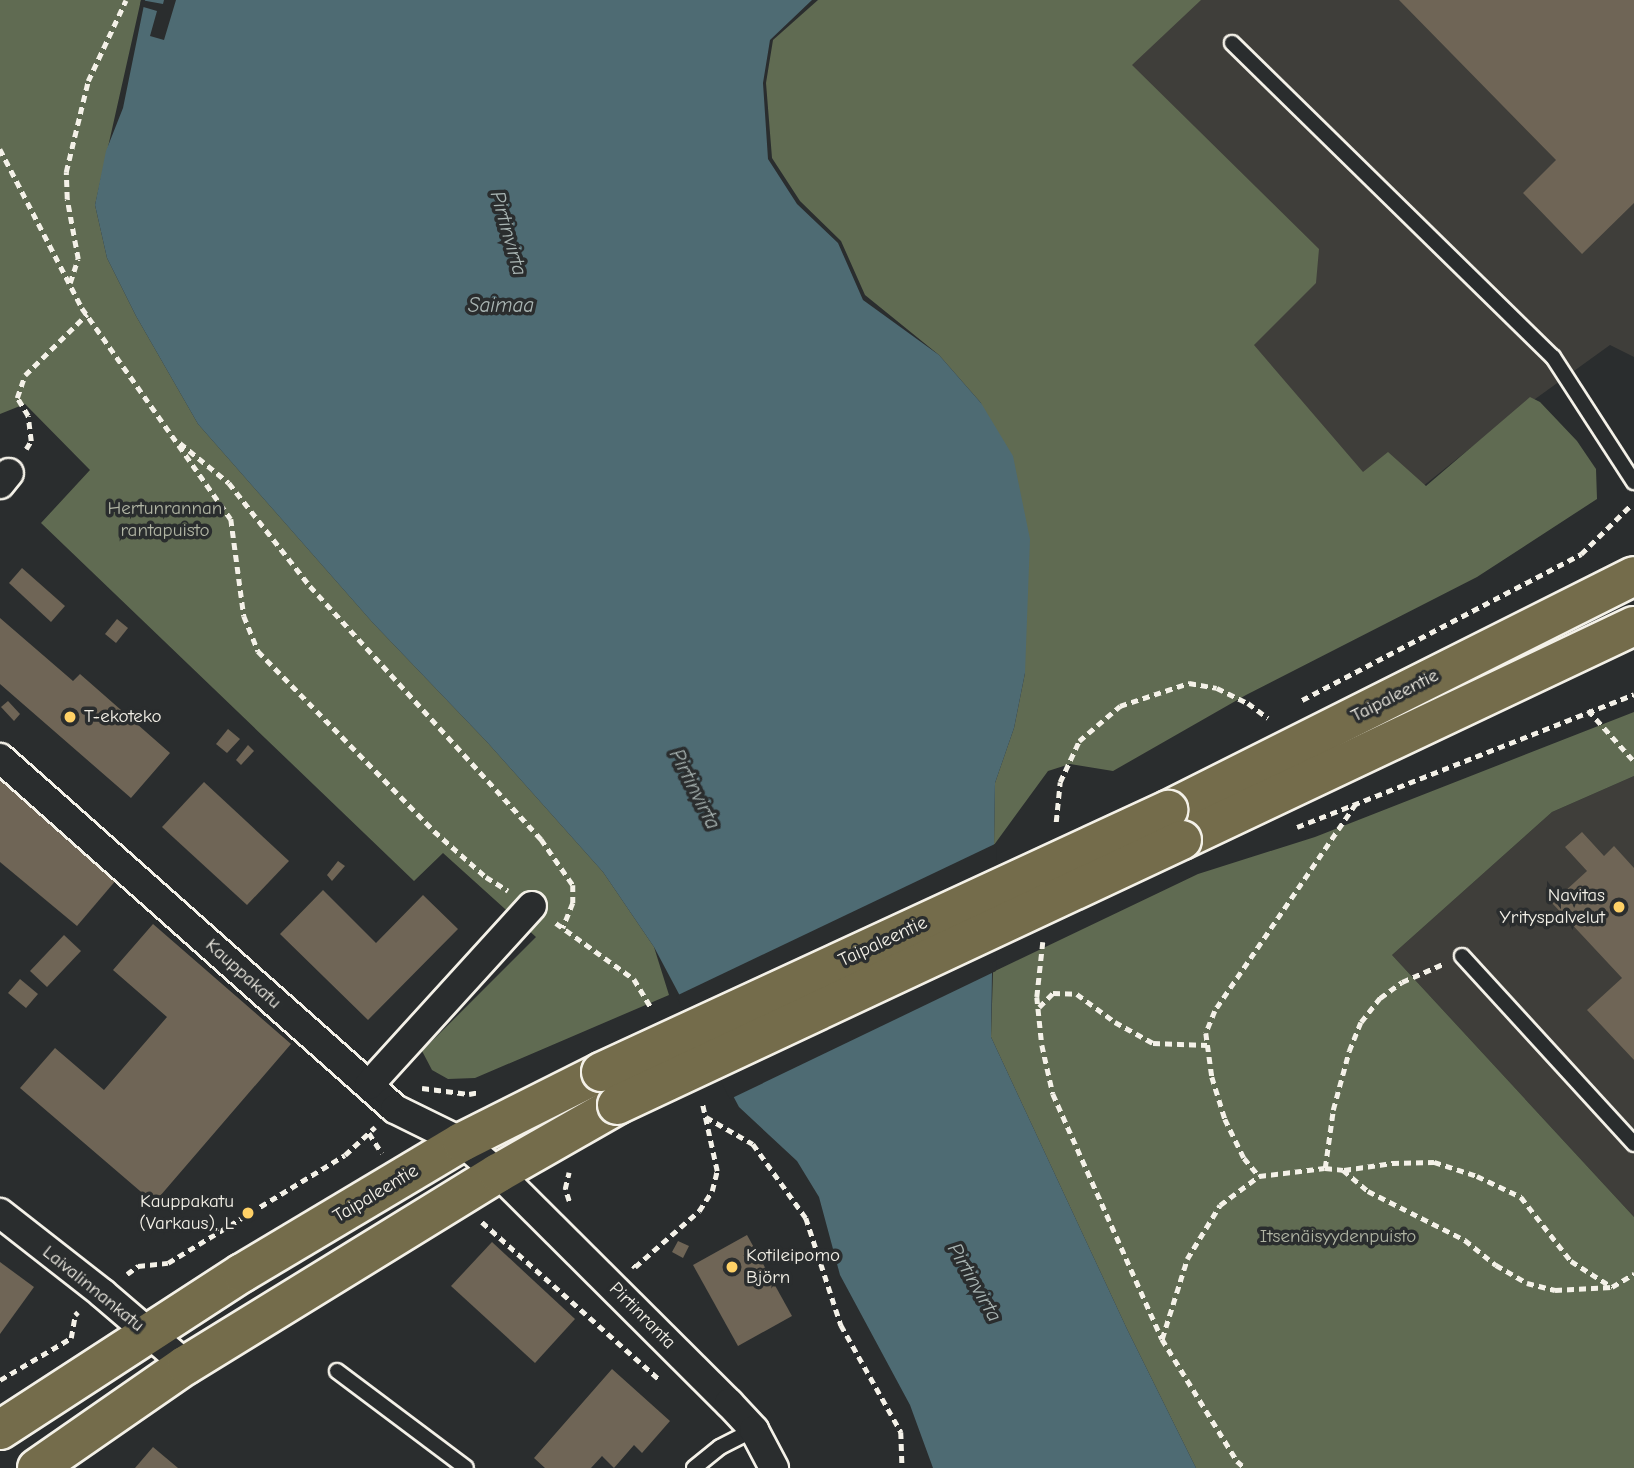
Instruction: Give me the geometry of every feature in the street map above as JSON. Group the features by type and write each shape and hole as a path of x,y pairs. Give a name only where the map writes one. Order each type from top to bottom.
{"highway":[{"name":"Taipaleentie","path":"1175,825 1634,576"},
{"name":"Taipaleentie","path":"0,1430 147,1332 462,1143 609,1089 1175,825 1634,626"},
{"name":"Taipaleentie","path":"37,1468 186,1366 498,1173 609,1089"}],"street":[{"name":"Kauppakatu","path":"0,758 395,1109 462,1143 498,1173"},
{"path":"369,1085 523,900"},
{"name":"Pirtinranta","path":"498,1173 754,1430 774,1468"},
{"name":"Laivalinnankatu","path":"0,1213 102,1293 186,1366"}],"lane":[{"path":"1232,43 1553,357 1634,482"},
{"path":"1462,956 1634,1144"},
{"path":"337,1371 466,1468"},
{"path":"694,1468 720,1447 754,1430"}],"path":[{"path":"70,284 78,259 67,199 66,172 88,81 126,0"},
{"path":"0,149 87,314 231,519 244,616 258,651 434,831 486,877 523,900"},
{"path":"5,478 31,441 28,416 17,398 25,375 87,314"},
{"path":"174,438 229,483 310,586 541,839 573,886 573,903 563,929"},
{"path":"1292,705 1581,554 1634,502"},
{"path":"1055,835 1060,782 1079,741 1120,706 1189,684 1217,688 1248,703 1268,718"},
{"path":"1294,829 1588,710 1634,694"},
{"path":"1588,710 1634,761"},
{"path":"1256,725 1280,712"},
{"path":"1258,1176 1244,1158 1225,1119 1206,1045 1206,1033 1215,1011 1356,804"},
{"path":"1045,930 1038,1007 1041,1045 1053,1094 1162,1339 1237,1461 1245,1468"},
{"path":"1325,1168 1333,1110 1349,1051 1361,1022 1380,998 1402,982 1462,956"},
{"path":"1038,1007 1053,993 1077,993 1115,1022 1153,1043 1206,1045"},
{"path":"0,1380 72,1338 75,1315 138,1266 168,1263 345,1154 417,1087 469,1094 481,1091"},
{"path":"705,1117 752,1144 806,1218 841,1325 901,1432 902,1468"},
{"path":"1162,1339 1194,1248 1220,1205 1258,1176 1325,1168 1343,1170 1392,1163 1434,1162 1478,1176 1521,1197 1571,1261 1612,1287"},
{"path":"1343,1170 1368,1191 1465,1240 1496,1265 1527,1283 1555,1290 1612,1287 1634,1274"},
{"path":"480,1220 662,1382"}],"shaded area":[{"path":"846,0 1634,0 1634,357 1610,345 1503,422 1422,487 1043,442"},
{"path":"1634,776 1634,1217 1392,955 1552,812"}],"green space":[{"name":"Hertunrannan rantapuisto","path":"0,0 141,0 95,205 107,258 136,316 198,424 373,623 487,742 603,872 654,947 669,995 475,1078 448,1079 432,1070 422,1051 536,937 443,853 414,881 41,523 90,470 25,404 0,414"},
{"path":"818,0 1201,0 1132,65 1319,249 1316,283 1254,345 1363,472 1388,452 1426,486 1530,397 1540,402 1577,441 1596,469 1597,499 1477,577 1246,695 1113,771 1070,764 1048,771 994,845 995,783 1014,728 1025,673 981,403 939,355 865,295 841,241 800,201 772,158 766,83 773,40"},
{"name":"Itsenäisyydenpuisto","path":"1634,712 1634,776 1552,812 1392,955 1634,1217 1634,1468 1196,1468 1127,1329 991,1037 993,972 1198,874 1315,837"}],"water":[{"name":"Saimaa","path":"145,0 812,0 770,40 763,83 768,159 797,204 838,243 863,300 939,355 981,403 1013,456 1030,539 1025,673 1014,728 995,783 991,1037 1127,1329 1196,1468 933,1468 910,1405 840,1275 819,1197 797,1161 739,1107 654,947 603,872 487,742 373,623 198,424 136,316 107,258 95,205 106,151 123,108"}],"pier":[{"path":"141,0 163,4 164,0 176,0 164,40 150,36 157,11 140,6"},
{"path":"997,843 996,971 730,1099 676,996"}],"building":[{"path":"1399,0 1634,0 1634,203 1582,254 1523,193 1556,160"},
{"path":"22,568 65,606 51,622 9,583"},
{"path":"0,618 73,681 80,674 170,753 131,798 0,684"},
{"path":"117,619 128,628 116,643 105,634"},
{"path":"8,701 20,714 14,721 1,707"},
{"path":"228,729 240,739 227,753 216,744"},
{"path":"248,745 254,751 241,765 236,760"},
{"path":"0,780 117,879 77,926 0,862"},
{"path":"204,782 289,861 247,905 162,827"},
{"path":"1582,832 1604,856 1614,846 1634,868 1634,1060 1587,1010 1622,978 1552,903 1587,871 1565,847"},
{"path":"338,861 345,866 332,881 327,875"},
{"path":"323,890 376,943 423,895 458,929 368,1020 280,934"},
{"path":"153,924 291,1044 154,1203 20,1088 55,1048 104,1090 167,1017 113,970"},
{"path":"64,935 81,951 47,987 30,971"},
{"path":"20,979 38,994 26,1008 8,993"},
{"path":"747,1235 792,1316 738,1346 693,1265"},
{"path":"678,1241 689,1246 683,1258 672,1252"},
{"path":"492,1242 575,1319 535,1363 451,1286"},
{"path":"0,1262 34,1287 0,1334"},
{"path":"612,1369 670,1421 642,1453 634,1445 614,1468 602,1456 591,1468 545,1468 534,1458"},
{"path":"153,1447 178,1468 135,1468"}],"place":[{"name":"T-ekoteko","path":"70,717"},
{"name":"Navitas Yrityspalvelut","path":"1619,907"},
{"name":"Kauppakatu (Varkaus), L","path":"248,1213"},
{"name":"Kotileipomo Björn","path":"732,1267"}],"water label":[{"name":"Pirtinvirta","path":"509,233"},
{"name":"Pirtinvirta","path":"695,789"},
{"name":"Pirtinvirta","path":"975,1282"}]}
